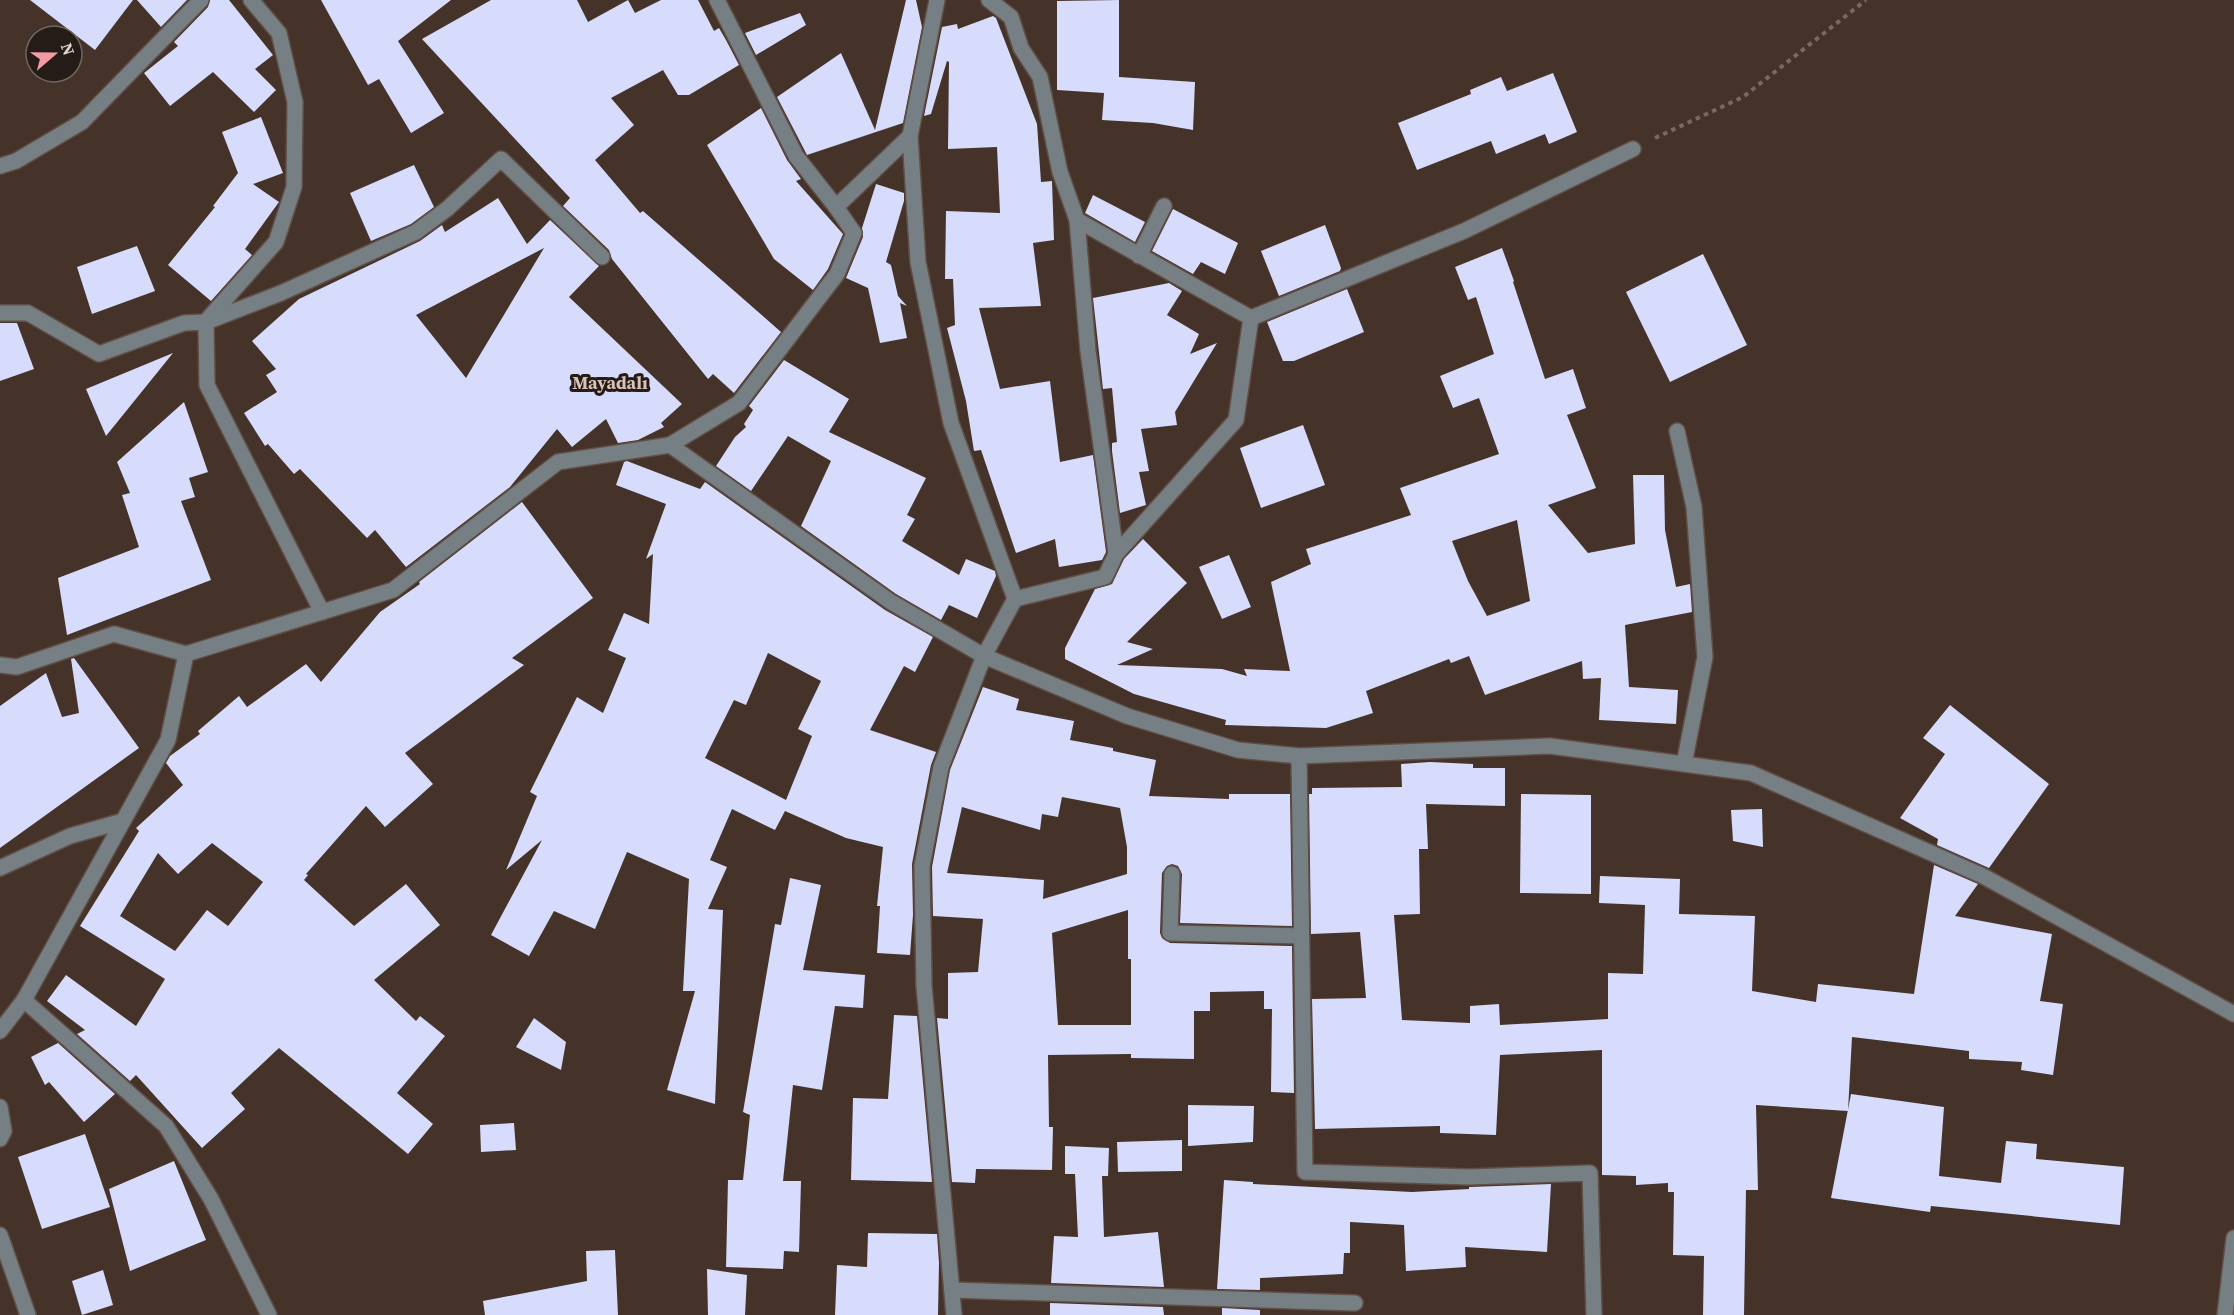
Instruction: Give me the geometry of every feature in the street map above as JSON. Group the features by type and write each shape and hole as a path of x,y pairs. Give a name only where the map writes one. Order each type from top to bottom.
{"street":[{"path":"0,166 16,161 82,122 201,0"},
{"path":"251,0 279,33 295,102 294,187 276,242 206,322 207,385 322,612"},
{"path":"0,665 17,667 114,634 186,654 393,590 558,462 670,445 739,403 837,274 854,233 796,156 717,0"},
{"path":"937,0 910,136 918,262 951,423 1015,599"},
{"path":"989,0 1011,17 1021,48 1040,77 1060,172 1077,220 1088,351 1116,554"},
{"path":"836,207 910,136"},
{"path":"1251,318 1464,231 1633,149"},
{"path":"0,314 28,313 99,354 184,323 206,322 281,293 416,232 447,209 501,159 602,257"},
{"path":"1139,256 1164,206"},
{"path":"1077,220 1251,318"},
{"path":"954,1315 924,986 922,866 941,767 984,656 1015,599 1105,577 1116,554 1236,420 1251,318"},
{"path":"1677,431 1694,507 1705,657 1684,764"},
{"path":"670,445 891,602 984,656 1127,716 1238,750 1299,756 1550,746 1751,774 1983,876 2234,1014"},
{"path":"0,1031 24,1000 168,740 186,654"},
{"path":"1299,756 1305,1172 1469,1177 1590,1173 1594,1315"},
{"path":"0,868 70,836 123,821"},
{"path":"1172,874 1170,933 1301,936"},
{"path":"24,1000 166,1126 211,1199 269,1315"},
{"path":"0,1107 4,1131 0,1139"},
{"path":"0,1235 28,1315"},
{"path":"2225,1315 2234,1238"},
{"path":"952,1290 1354,1302"}],"path":[{"path":"1633,149 1743,97 1866,0"}],"building":[{"path":"30,0 133,0 95,50 84,42 84,24 61,24"},
{"path":"137,0 187,0 161,27"},
{"path":"210,0 229,0 273,55 255,69 276,90 254,112 213,72 170,106 144,73 178,46 174,42 208,7"},
{"path":"321,0 451,0 398,41 444,113 411,133 379,79 368,85"},
{"path":"491,0 577,0 588,22 628,0 635,13 661,0 698,0 714,31 719,28 739,65 689,95 678,95 663,70 611,98 634,125 595,160 640,213 643,211 781,332 734,393 713,374 708,379 612,259 609,250 563,206 570,198 422,39"},
{"path":"906,0 916,0 922,27 903,123 807,155 777,97 841,53 875,130"},
{"path":"1119,0 1119,77 1195,82 1193,130 1153,123 1102,120 1104,93 1057,90 1057,1"},
{"path":"800,13 806,25 756,55 745,33"},
{"path":"993,16 996,18 1037,124 1041,182 1052,181 1054,240 1033,243 1041,306 979,308 1000,389 1050,381 1060,462 1093,455 1106,552 1102,560 1059,567 1055,539 1016,553 981,450 974,451 966,401 947,328 955,325 953,279 945,279 946,211 1000,213 997,147 948,149 949,62 947,61 931,114 924,116 942,27 957,24 958,29"},
{"path":"1553,73 1577,132 1549,144 1545,134 1496,154 1491,141 1417,170 1398,123 1471,94 1470,90 1501,77 1507,91"},
{"path":"761,108 787,160 801,179 796,181 843,234 828,269 813,290 774,259 707,145"},
{"path":"261,117 283,173 253,184 279,202 245,249 252,255 211,301 168,265 215,207 213,206 238,173 222,132"},
{"path":"414,165 434,207 411,224 371,241 350,193"},
{"path":"876,184 904,193 904,201 886,262 891,265 898,296 907,306 900,303 907,338 880,343 868,288 846,278 863,237 862,228"},
{"path":"1093,195 1145,222 1135,242 1085,213"},
{"path":"498,198 527,244 550,220 599,266 569,297 682,404 661,423 664,427 638,440 618,443 606,419 572,447 557,429 510,487 406,567 375,530 367,538 300,469 294,474 268,444 265,446 244,413 277,392 266,375 276,369 252,341 299,299 420,241 442,225 445,232","holes":["544,248 466,378 416,315"]},
{"path":"1173,209 1238,243 1225,274 1201,262 1193,274 1152,251"},
{"path":"1325,225 1341,268 1340,271 1279,296 1261,251"},
{"path":"137,246 155,291 92,314 77,267"},
{"path":"1502,248 1545,379 1573,369 1586,408 1567,415 1596,488 1548,505 1588,553 1635,544 1633,475 1664,475 1665,530 1676,587 1690,584 1692,612 1625,625 1629,687 1678,690 1676,724 1599,720 1601,678 1583,679 1582,661 1485,695 1469,656 1451,663 1449,659 1366,691 1373,713 1326,728 1225,725 1226,720 1134,694 1065,659 1065,648 1095,589 1112,584 1124,559 1143,539 1187,583 1127,642 1153,649 1117,665 1222,669 1247,676 1244,669 1290,671 1271,582 1311,564 1306,549 1411,515 1400,488 1499,454 1479,398 1453,408 1440,376 1494,354 1476,297 1468,300 1455,267","holes":["1517,520 1530,601 1487,616 1468,581 1452,541"]},
{"path":"1703,254 1747,345 1670,382 1626,292"},
{"path":"1169,283 1182,291 1167,315 1199,334 1190,354 1217,343 1175,412 1177,425 1141,429 1149,471 1139,472 1146,505 1120,513 1112,451 1112,443 1117,442 1112,388 1103,389 1093,298"},
{"path":"1347,289 1364,332 1294,361 1283,361 1267,322"},
{"path":"0,323 17,323 34,369 0,381"},
{"path":"173,353 106,436 86,389"},
{"path":"784,360 849,399 829,432 926,478 907,515 915,519 902,541 959,575 966,559 995,571 996,576 977,618 949,605 941,620 896,594 801,526 831,461 788,436 751,491 716,466 735,437 746,427 744,424 753,410 749,406"},
{"path":"184,402 208,472 189,478 195,497 181,501 211,580 67,635 58,578 139,547 122,495 130,493 117,462"},
{"path":"1303,425 1325,485 1261,508 1240,448"},
{"path":"627,461 700,489 705,482 885,610 933,637 915,672 904,666 870,730 936,752 931,765 912,864 913,915 910,955 877,953 880,906 877,906 883,847 846,838 785,811 775,830 732,809 710,860 727,867 708,909 723,910 715,1104 667,1090 695,991 683,991 689,879 627,852 595,929 554,911 529,956 491,935 542,840 506,870 537,796 530,792 577,697 603,713 626,658 608,650 624,613 649,624 653,554 646,559 666,504 616,485 624,462","holes":["768,653 821,681 798,729 812,736 786,800 705,758 734,700 746,705"]},
{"path":"522,502 593,598 512,658 524,665 405,753 433,784 385,827 366,806 306,874 308,875 304,880 354,926 406,884 440,925 374,980 416,1021 420,1016 445,1036 397,1093 433,1124 408,1154 279,1048 231,1093 245,1109 202,1148 136,1075 130,1081 77,1034 85,1030 47,1001 66,975 136,1026 165,979 80,926 139,831 136,828 183,785 166,763 170,756 200,734 198,731 239,696 247,707 306,664 321,682 380,612 420,584 419,582","holes":["212,843 263,882 228,926 207,910 175,951 120,916 158,853 178,874"]},
{"path":"1229,555 1251,607 1222,619 1199,567"},
{"path":"74,658 139,748 0,848 0,706 46,673 62,717 79,713 71,659"},
{"path":"983,687 1019,699 1016,710 1074,721 1070,740 1113,748 1113,751 1156,760 1149,796 1229,799 1229,794 1290,794 1292,926 1180,923 1182,874 1178,866 1172,864 1167,866 1162,873 1160,933 1162,938 1170,943 1292,946 1294,1093 1271,1092 1272,1009 1264,1009 1264,991 1210,992 1210,1011 1194,1011 1194,1059 1131,1058 1131,1054 1048,1055 1049,1127 1053,1127 1052,1170 976,1169 975,1183 952,1182 937,1018 948,1019 948,973 978,972 983,919 933,916 932,867 950,770","holes":["1062,797 1120,808 1127,847 1127,874 1043,899 1044,880 947,873 962,807 1040,830 1042,814 1058,817","1128,910 1131,1025 1058,1025 1052,933"]},
{"path":"1950,705 2049,784 1989,868 1937,845 1938,839 1900,818 1945,754 1923,738"},
{"path":"1430,762 1473,764 1473,768 1505,768 1505,806 1426,804 1428,849 1419,849 1420,914 1394,915 1402,1020 1470,1023 1470,1006 1499,1004 1500,1025 1608,1019 1608,973 1643,974 1645,905 1599,903 1600,876 1680,879 1679,914 1755,916 1752,991 1816,1002 1818,984 1914,994 1934,865 1978,884 1955,916 2052,934 2040,1001 2063,1004 2053,1075 2021,1070 2022,1062 1969,1059 1969,1051 1852,1037 1848,1111 1756,1105 1758,1190 1746,1190 1744,1315 1703,1315 1704,1256 1673,1255 1674,1192 1668,1192 1668,1183 1636,1185 1636,1176 1602,1175 1602,1050 1500,1055 1496,1135 1440,1133 1440,1126 1315,1129 1312,999 1366,998 1360,932 1311,934 1309,794 1312,794 1312,788 1402,787 1401,764"},
{"path":"1521,794 1591,795 1591,894 1520,893"},
{"path":"1762,809 1763,847 1733,841 1731,810"},
{"path":"790,878 821,885 803,970 865,975 863,1008 835,1006 822,1090 793,1085 783,1181 801,1181 799,1252 784,1251 783,1269 726,1267 728,1180 743,1180 750,1115 743,1112 775,924 781,925"},
{"path":"894,1015 917,1016 932,1182 851,1180 853,1098 888,1099"},
{"path":"534,1018 566,1042 561,1070 516,1047"},
{"path":"58,1043 115,1094 84,1122 49,1082 45,1085 31,1057"},
{"path":"1851,1094 1944,1107 1939,1176 2001,1183 2006,1141 2037,1144 2036,1159 2124,1167 2120,1225 1931,1206 1930,1212 1831,1198"},
{"path":"1188,1105 1254,1106 1253,1142 1188,1146"},
{"path":"514,1123 516,1150 481,1152 480,1125"},
{"path":"85,1134 110,1207 42,1229 18,1157"},
{"path":"1182,1140 1182,1171 1118,1172 1117,1142"},
{"path":"1065,1146 1109,1148 1108,1176 1102,1176 1104,1237 1158,1232 1164,1287 1051,1283 1054,1236 1078,1237 1075,1174 1065,1174"},
{"path":"174,1161 206,1240 130,1271 109,1189"},
{"path":"1224,1180 1253,1182 1253,1184 1412,1192 1551,1184 1547,1252 1465,1247 1466,1267 1406,1271 1404,1225 1350,1222 1350,1253 1344,1253 1343,1274 1260,1278 1260,1290 1217,1289"},
{"path":"868,1233 937,1234 938,1315 835,1315 837,1265 867,1267"},
{"path":"615,1250 618,1315 485,1315 483,1301 587,1281 586,1251"},
{"path":"707,1269 747,1275 745,1315 708,1315"},
{"path":"103,1270 113,1305 82,1315 72,1281"},
{"path":"1050,1303 1163,1307 1164,1315 1050,1315"},
{"path":"1222,1308 1260,1310 1260,1315 1222,1315"}],"district":[{"name":"Mayadalı","path":"610,383"}]}
